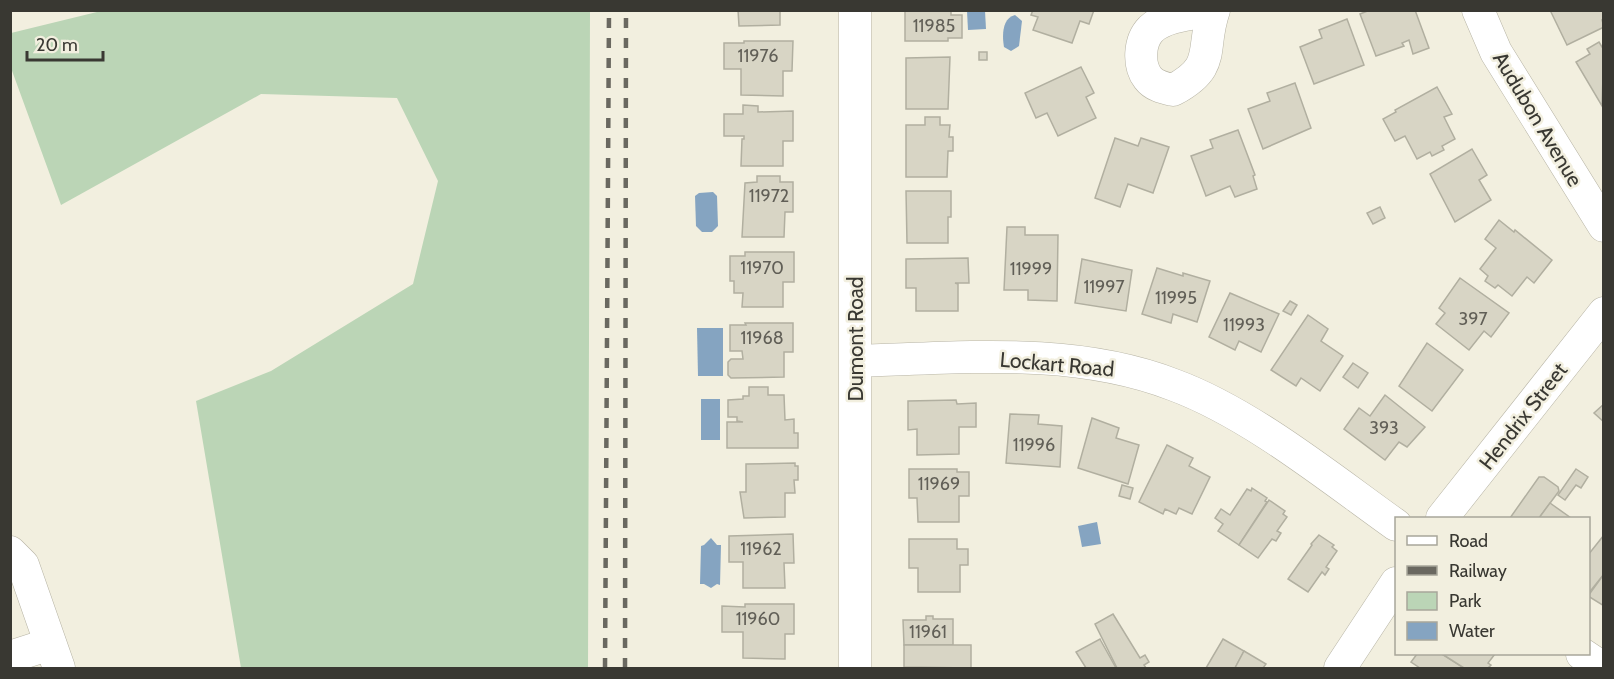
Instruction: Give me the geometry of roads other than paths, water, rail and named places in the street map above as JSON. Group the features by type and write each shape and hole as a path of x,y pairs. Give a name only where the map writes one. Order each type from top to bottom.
{"street":[{"name":"Dumont Road","path":"855,10 855,669"},
{"name":"Audubon Avenue","path":"1478,10 1496,52 1604,226"},
{"name":"Hendrix Street","path":"1444,517 1604,313"},
{"name":"Lockart Road","path":"855,361 1010,357 1106,365 1174,385 1226,410 1274,439 1395,524"},
{"path":"10,552 23,565 55,656 10,657"},
{"path":"1340,669 1395,585"},
{"path":"1583,655 1603,669"}],"water":[{"path":"967,11 985,11 986,29 968,30"},
{"path":"1015,15 1022,21 1019,46 1011,51 1004,47 1003,33 1005,24"},
{"path":"713,192 717,196 718,226 712,232 702,232 696,226 695,196 699,193"},
{"path":"697,328 723,328 723,376 698,376"},
{"path":"701,399 720,399 720,440 701,440"},
{"path":"1097,522 1101,544 1082,547 1078,526"},
{"path":"711,538 717,545 721,545 720,585 717,584 711,588 700,584 701,546"}],"railway":[{"path":"605,668 609,10"},
{"path":"625,668 626,10"}]}
